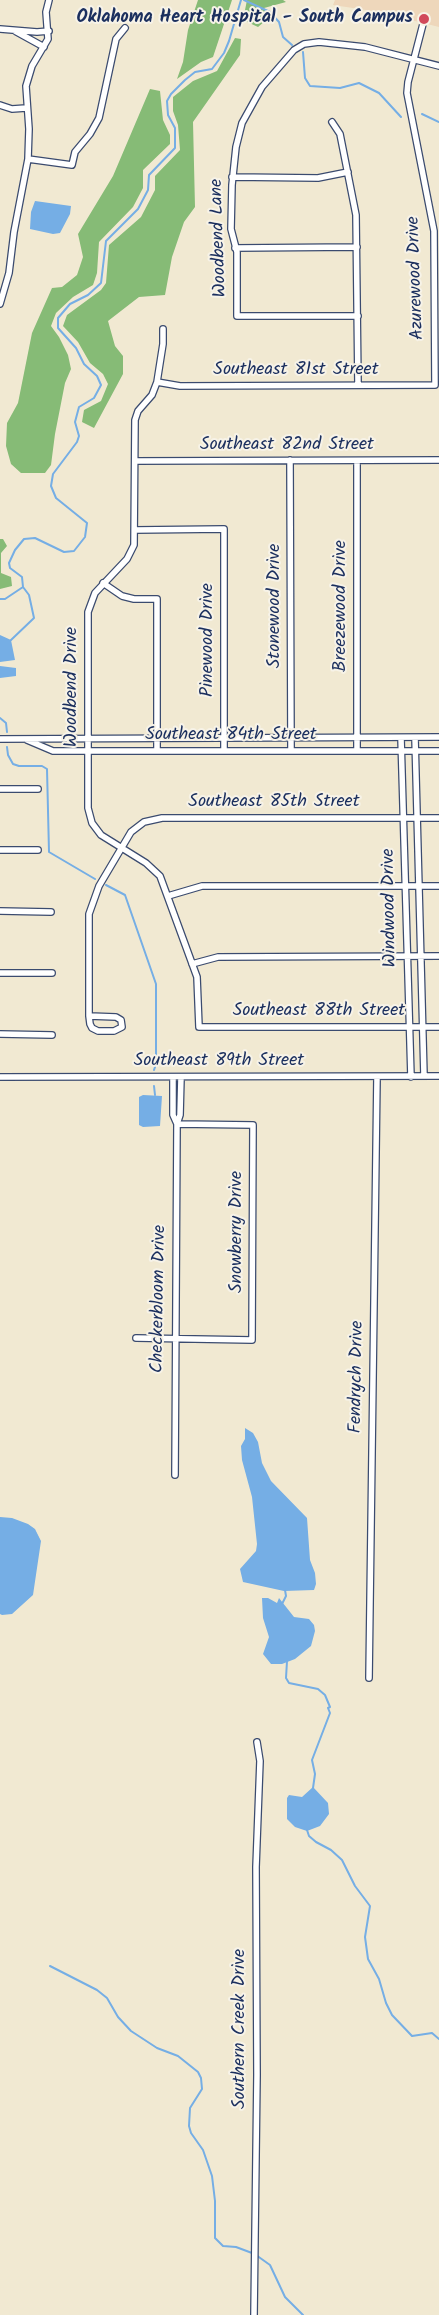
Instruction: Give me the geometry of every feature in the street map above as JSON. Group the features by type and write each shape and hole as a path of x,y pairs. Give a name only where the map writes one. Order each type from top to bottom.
{"street":[{"path":"0,304 9,273 14,232 28,159 27,80 32,66 48,38 49,31 46,12 49,0"},
{"name":"Azurewood Drive","path":"423,24 407,93 434,232 437,316 435,385"},
{"path":"28,159 72,165 75,152 90,134 99,118 116,39 125,28"},
{"path":"0,30 49,31"},
{"path":"15,31 44,47"},
{"path":"32,39 34,32"},
{"name":"Woodbend Lane","path":"358,316 237,316 236,248 231,229 232,177 236,147 246,113 262,86 288,56 304,44 319,42 365,47 439,66"},
{"path":"0,106 26,108"},
{"path":"332,122 340,134 356,215 358,385"},
{"path":"232,177 318,178 348,172"},
{"path":"236,248 357,246"},
{"name":"Woodbend Drive","path":"163,329 163,344 157,382 152,395 136,415 134,545 130,555 103,583 92,598 88,612 90,819 101,835 157,872 168,896 199,986 199,1026"},
{"name":"Southeast 81st Street","path":"157,382 180,386 435,385"},
{"name":"Stonewood Drive","path":"290,460 291,751"},
{"name":"Southeast 82nd Street","path":"135,461 439,460"},
{"name":"Breezewood Drive","path":"357,461 357,751"},
{"name":"Pinewood Drive","path":"135,530 224,529 224,751"},
{"path":"103,583 122,596 134,599 157,598 158,751"},
{"name":"Windwood Drive","path":"402,738 411,1077"},
{"name":"Windwood Drive","path":"415,738 424,1076"},
{"name":"Southeast 84th Street","path":"0,739 439,738"},
{"name":"Southeast 84th Street","path":"25,739 52,751 439,751"},
{"path":"0,789 38,790"},
{"name":"Southeast 85th Street","path":"89,1016 90,907 99,886 121,848 135,828 144,822 157,818 439,818"},
{"path":"0,850 38,850"},
{"path":"168,896 202,886 439,886"},
{"path":"0,911 51,912"},
{"path":"192,964 218,957 439,956"},
{"path":"0,972 52,973"},
{"path":"89,1016 119,1018 122,1026 114,1031 94,1030 89,1016"},
{"name":"Southeast 88th Street","path":"199,1026 439,1027"},
{"path":"0,1034 52,1035"},
{"name":"Southeast 89th Street","path":"0,1077 439,1076"},
{"name":"Checkerbloom Drive","path":"173,1077 173,1115 177,1124"},
{"name":"Checkerbloom Drive","path":"175,1475 174,1339 177,1124 180,1115 181,1077"},
{"name":"Fendrych Drive","path":"369,1678 376,1077"},
{"name":"Snowberry Drive","path":"174,1339 252,1340 254,1125 177,1124"},
{"path":"136,1338 174,1339"},
{"name":"Southern Creek Drive","path":"254,2315 257,2076 256,1867 260,1761 257,1742"}],"shaded area":[{"name":"Oklahoma Heart Hospital - South Campus","path":"335,0 439,0 439,27 379,12 333,5"}],"green space":[{"path":"198,0 232,0 213,57 201,62 177,79 183,62 188,30"},
{"path":"247,0 283,0 286,2 264,8 271,16 258,27 243,20"},
{"path":"235,38 241,39 240,55 193,122 195,207 184,222 172,257 165,295 139,297 108,321 115,346 123,356 123,374 94,428 82,422 84,410 101,401 108,384 103,374 90,363 78,342 63,326 67,315 101,290 106,283 109,245 141,217 155,190 155,176 180,150 178,125 173,111 173,97 193,81 217,71"},
{"path":"150,89 160,91 163,120 170,135 170,144 143,170 143,188 133,207 99,242 97,273 93,285 73,297 56,313 51,326 68,355 71,369 65,383 51,465 45,473 21,473 11,464 6,446 7,423 18,403 32,333 52,288 62,287 77,275 83,257 78,234 113,176"},
{"path":"0,539 3,539 7,546 1,553 1,573 11,577 12,586 0,589"}],"water":[{"path":"35,201 71,206 70,214 60,233 53,234 30,229 31,212"},
{"path":"0,635 11,640 15,660 0,662"},
{"path":"0,666 16,668 16,676 0,678"},
{"path":"143,1095 162,1096 160,1126 143,1127 139,1125 139,1097"},
{"path":"245,1428 253,1433 258,1442 262,1463 271,1481 307,1518 310,1560 315,1573 316,1584 314,1590 284,1591 243,1582 240,1569 256,1551 257,1544 252,1497 242,1460 241,1446 245,1439"},
{"path":"0,1517 12,1518 28,1524 35,1529 41,1541 33,1595 12,1614 2,1615 0,1614"},
{"path":"262,1598 268,1598 277,1603 279,1598 294,1617 309,1619 314,1625 315,1631 311,1646 295,1659 282,1664 271,1664 263,1654 269,1637 263,1618"},
{"path":"313,1787 328,1803 329,1814 320,1826 307,1831 295,1827 287,1819 287,1798 289,1795 302,1797"}],"waterway":[{"path":"0,599 5,599 23,587 22,577 10,568 9,563 15,550 24,539 35,538 64,552 74,551 85,537 87,523 56,498 51,486 53,474 77,442 79,436 75,422 79,407 94,398 101,385 97,376 84,364 76,348 58,328 58,318 70,304 88,295 101,283 106,241 138,209 148,190 149,175 175,148 175,128 168,115 167,101 171,94 195,72 212,69 224,53 241,0"},
{"path":"244,0 270,12 279,22 283,37 292,45"},
{"path":"303,52 305,78 310,86 340,88 359,83 379,93 401,117"},
{"path":"422,114 439,122"},
{"path":"11,640 34,618 29,595 23,587"},
{"path":"0,718 6,723 7,732"},
{"path":"7,747 8,755 13,764 19,766 42,766 47,769 49,852 95,879"},
{"path":"106,885 125,895 156,984 156,1064 154,1070"},
{"path":"154,1086 155,1095"},
{"path":"282,1604 286,1596 285,1590"},
{"path":"287,1661 286,1678 289,1683 318,1689 325,1695 330,1707 328,1708 330,1713 312,1760 315,1774 313,1788"},
{"path":"307,1830 309,1836 331,1850 342,1860 355,1886 370,1906 365,1937 368,1959 379,1979 386,2003 392,2015 412,2036 432,2033 439,2039"},
{"path":"50,1966 97,1990 107,1998 118,2017 131,2031 157,2048 178,2056 198,2072 201,2078 202,2089 190,2108 189,2126 191,2133 203,2150 212,2176 215,2201 215,2238 223,2246 236,2247 252,2253"},
{"path":"256,2255 270,2265 285,2297 303,2315"}],"place":[{"name":"Oklahoma Heart Hospital - South Campus","path":"424,19"}]}
